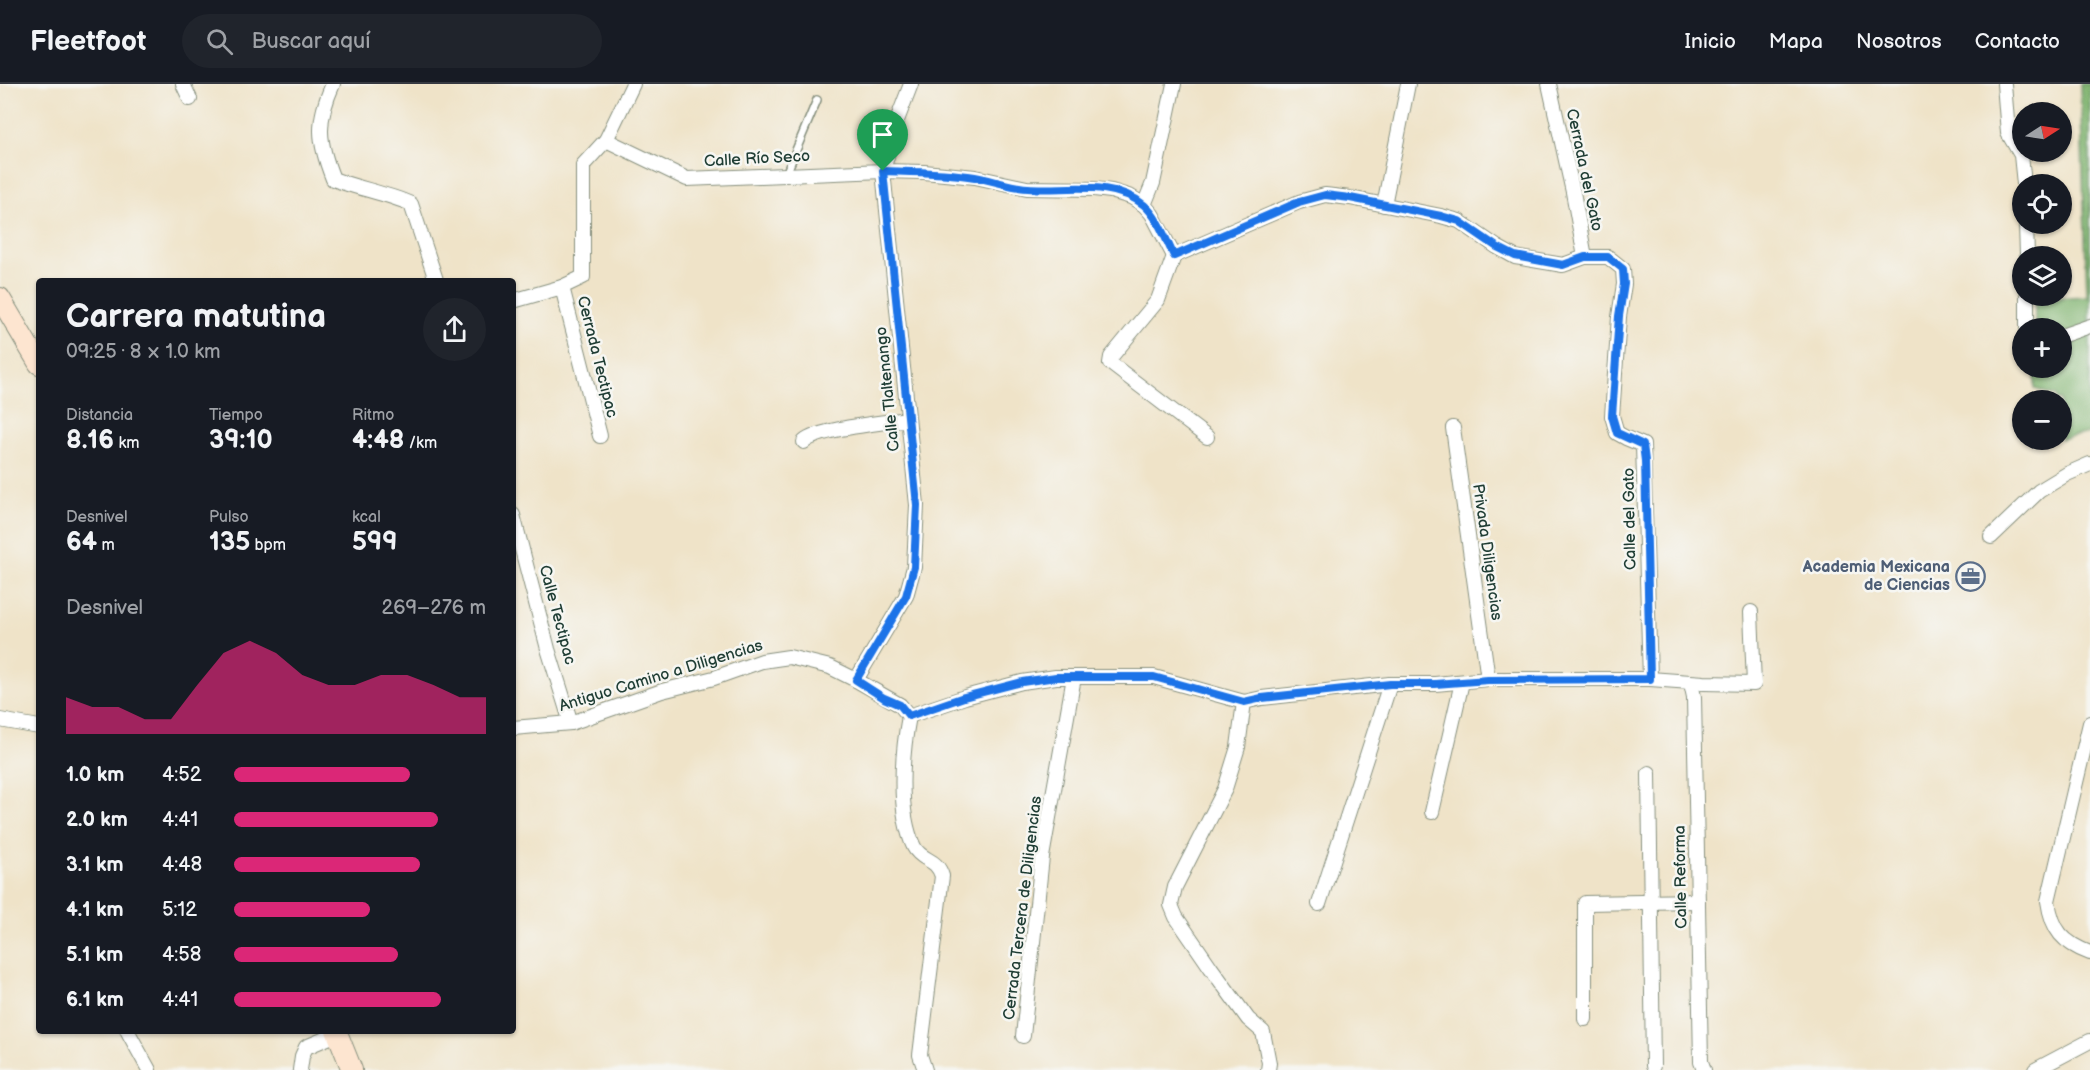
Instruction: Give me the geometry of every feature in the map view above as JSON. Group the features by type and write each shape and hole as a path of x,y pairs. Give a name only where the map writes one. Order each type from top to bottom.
{"main road":[{"path":"0,297 31,338 36,354"},
{"path":"338,1034 352,1070"}],"street":[{"path":"183,84 190,99"},
{"path":"333,84 323,107 320,135 324,157 333,179 362,190 386,193 411,204 435,278"},
{"name":"Cerrada Tectipac","path":"516,300 562,287 583,277 583,165 606,140 631,84"},
{"name":"Calle Tlaltenango","path":"856,680 906,596 914,567 917,505 883,171 896,123 910,84"},
{"path":"1174,84 1153,183 1144,205 1152,214 1174,256"},
{"path":"1384,205 1408,84"},
{"name":"Cerrada del Gato","path":"1549,84 1585,257 1608,257 1623,269"},
{"path":"2004,84 2008,133 2021,154 2023,174"},
{"name":"Calle Río Seco","path":"606,140 687,178 883,171 924,172 975,177 1027,188 1111,190 1131,197 1144,205"},
{"path":"1207,437 1110,363 1110,357 1158,300 1174,256 1299,202 1325,195 1350,198 1459,221 1497,247 1515,256 1563,265 1585,257"},
{"name":"Calle del Gato","path":"1623,269 1624,284 1619,316 1612,416 1617,433 1643,445 1650,679"},
{"name":"Cerrada Tectipac","path":"562,287 600,436"},
{"path":"2072,332 2090,326"},
{"path":"804,442 809,438 826,433 908,419"},
{"name":"Privada Diligencias","path":"1453,428 1488,680"},
{"path":"1990,537 2039,491 2067,474 2090,464"},
{"name":"Calle Tectipac","path":"516,526 548,649 572,723"},
{"path":"925,1070 920,1055 942,876 935,862 920,855 914,846 907,822 904,761 909,716 964,697 1022,682 1056,677 1154,677 1244,702 1390,684 1435,684 1488,680 1650,679 1691,683 1754,684 1750,612"},
{"name":"Antiguo Camino a Diligencias","path":"516,728 572,723 662,691 714,678 762,661 789,657 830,667 900,705 909,716"},
{"name":"Cerrada Tercera de Diligencias","path":"1023,1036 1042,857 1074,677"},
{"path":"1432,812 1462,682"},
{"name":"Calle Reforma","path":"1691,683 1694,696 1701,1062 1704,1070"},
{"path":"1319,904 1390,684"},
{"path":"1244,702 1238,747 1225,789 1175,887 1171,905 1176,917 1210,968 1248,1019 1263,1032 1269,1063 1268,1070"},
{"path":"0,720 36,726"},
{"path":"2090,723 2048,901 2050,919 2061,936 2076,948 2090,953"},
{"path":"1649,773 1653,1065"},
{"path":"1585,1019 1585,903 1698,901"},
{"path":"129,1034 149,1070"},
{"path":"300,1070 306,1047 333,1034"},
{"path":"2035,1070 2090,1041"}],"lane":[{"path":"786,174 816,100"}],"green space":[{"path":"2080,84 2090,84 2090,433 2072,437 2072,390 2038,390 2035,389 2035,378 2072,378 2072,318 2035,318 2035,306 2072,306 2072,297 2087,296"}],"place":[{"name":"Academia Mexicana de Ciencias","path":"1971,576"}],"route":[{"path":"883,171 975,177 1027,188 1111,190 1131,197 1144,205 1152,214 1174,256 1299,202 1325,195 1350,198 1459,221 1497,247 1515,256 1563,265 1585,257 1608,257 1623,269 1624,284 1619,316 1612,416 1617,433 1643,445 1645,461 1650,679 1488,680 1435,684 1390,684 1244,702 1154,677 1056,677 1022,682 964,697 909,716 900,705 884,698 856,680 906,596 914,567 917,505 883,171"}]}
